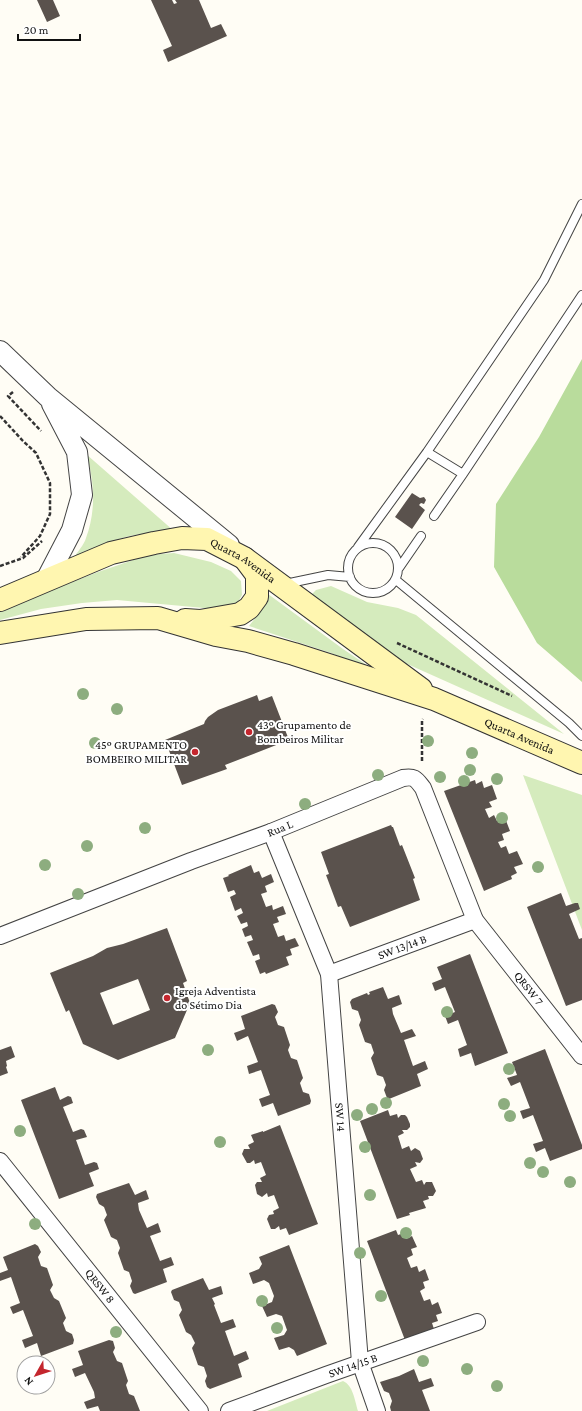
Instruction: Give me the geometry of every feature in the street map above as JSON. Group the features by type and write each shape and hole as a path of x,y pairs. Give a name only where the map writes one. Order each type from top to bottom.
{"main road":[{"name":"Quarta Avenida","path":"0,600 111,553 182,538 207,538 244,558 434,699"},
{"path":"158,618 200,620 240,614 249,608 257,597 257,575 244,558"},
{"name":"Quarta Avenida","path":"0,633 86,619 158,618 216,635 248,641 294,654 434,699 582,763"}],"street":[{"path":"0,351 48,397 244,558"},
{"path":"46,580 72,530 82,495 77,452 48,397"},
{"name":"Rua L","path":"0,936 184,864 271,832 403,778 415,778"},
{"path":"415,778 423,788 475,920"},
{"name":"SW 14","path":"271,832 329,974 360,1362 376,1411"},
{"name":"SW 13/14 B","path":"329,974 475,920"},
{"name":"QRSW 7","path":"475,920 582,1056"},
{"name":"QRSW 8","path":"0,1161 200,1411"},
{"name":"SW 14/15 B","path":"229,1411 360,1362 477,1322"}],"lane":[{"path":"420,536 399,568 396,580 389,588 379,593 368,593 357,588 350,580 348,569 349,560 352,553 358,547 427,452 544,280 582,204"},
{"path":"434,516 582,295"},
{"path":"427,452 463,474"},
{"path":"358,547 366,543 384,545 392,551 397,558 399,568"},
{"path":"282,585 328,575 350,577"},
{"path":"396,580 569,723 582,736"}],"path":[{"path":"0,416 23,441 36,452 50,484 50,514 40,536 22,557 0,566"},
{"path":"0,566 23,558 44,539"},
{"path":"415,778 416,772 422,762 422,721 434,699"}],"green space":[{"path":"582,359 582,682 537,643 494,567 496,504 539,437"},
{"path":"86,454 174,531 139,534 126,537 107,543 73,559 85,541 93,507 93,485"},
{"path":"174,553 211,562 231,571 241,581 242,595 235,607 222,613 204,608 117,600 41,609 0,620 0,610 98,572 148,555"},
{"path":"331,586 367,602 398,608 416,615 564,734 405,663 309,597 316,590"},
{"path":"268,594 343,649 383,676 331,653 249,626 259,613"},
{"path":"523,775 582,795 582,930"},
{"path":"343,1381 349,1386 355,1398 358,1411 267,1411"}],"building":[{"path":"37,0 53,0 60,16 47,22"},
{"path":"151,0 172,0 174,4 177,3 175,0 199,0 211,28 221,24 227,36 168,62 163,50 172,46"},
{"path":"412,493 420,498 424,497 426,500 424,504 421,503 419,505 425,510 412,529 395,517"},
{"name":"43º Grupamento de Bombeiros Militar","path":"257,695 259,701 272,696 289,740 225,765 227,769 182,785 165,740 204,724 208,717 218,710"},
{"path":"475,780 476,784 482,781 484,788 492,785 497,799 489,802 492,807 485,809 489,818 494,815 497,821 505,818 510,831 502,834 504,840 498,842 501,848 506,846 509,854 517,851 523,864 514,867 517,873 511,876 512,879 484,891 444,791"},
{"path":"391,825 400,846 402,845 415,878 413,879 420,900 350,927 341,906 338,907 326,875 329,874 321,852"},
{"path":"251,865 254,873 259,871 262,878 271,874 274,882 265,886 267,892 261,894 266,907 272,905 273,910 283,906 286,914 277,917 279,922 273,924 278,937 284,935 286,941 295,938 299,946 290,949 292,955 286,957 289,965 266,974 265,972 260,974 255,961 260,959 259,954 253,956 247,942 253,940 251,935 245,937 242,929 248,926 247,922 241,924 237,916 243,913 241,908 235,911 230,897 236,894 234,890 228,892 223,878"},
{"path":"561,893 566,906 578,903 580,909 569,914 579,939 582,938 582,1000 566,1006 527,907"},
{"name":"Igreja Adventista do Sétimo Dia","path":"167,928 187,981 183,983 190,1003 175,1038 118,1060 83,1044 69,1010 66,1012 50,973 93,956 107,948 123,944","holes":["138,979 150,1010 113,1025 100,993"]},
{"path":"470,954 508,1053 475,1066 471,1053 460,1057 458,1049 467,1045 458,1020 448,1024 445,1016 455,1012 445,987 435,991 432,983 442,979 437,967"},
{"path":"383,987 388,999 399,995 402,1004 392,1008 401,1033 412,1029 416,1036 404,1040 413,1066 425,1061 428,1069 417,1074 421,1086 389,1099 387,1098 384,1090 386,1085 383,1077 377,1075 371,1058 374,1053 371,1044 365,1042 359,1025 361,1020 358,1011 352,1009 350,1002 352,999 367,993 368,995 370,994 369,992"},
{"path":"272,1004 275,1005 278,1012 275,1017 278,1025 284,1027 290,1045 288,1050 291,1058 297,1060 303,1078 300,1083 303,1092 309,1094 311,1101 310,1104 278,1116 273,1103 262,1107 259,1099 270,1095 261,1070 249,1074 247,1066 258,1062 248,1036 237,1041 234,1033 245,1029 241,1016"},
{"path":"11,1046 15,1057 6,1061 8,1073 0,1076 0,1050"},
{"path":"545,1049 582,1145 582,1149 550,1161 545,1148 536,1152 533,1144 543,1141 533,1115 523,1119 520,1111 530,1108 520,1082 511,1086 507,1078 517,1075 512,1062"},
{"path":"55,1087 60,1100 68,1096 71,1097 73,1103 63,1107 73,1132 81,1129 84,1130 87,1137 76,1140 85,1165 94,1162 97,1163 99,1169 89,1173 94,1186 59,1199 21,1100"},
{"path":"388,1110 390,1116 397,1114 398,1118 401,1115 405,1115 407,1117 410,1127 407,1130 402,1130 404,1133 398,1136 402,1149 409,1146 411,1151 415,1148 420,1151 423,1159 420,1163 415,1162 417,1166 410,1169 416,1182 422,1180 424,1185 426,1182 432,1182 436,1191 433,1196 428,1196 429,1199 423,1201 426,1208 409,1213 410,1215 397,1219 360,1121"},
{"path":"280,1125 318,1224 289,1235 286,1228 280,1230 279,1226 275,1229 271,1229 267,1219 269,1215 274,1214 273,1211 279,1208 274,1195 268,1197 267,1193 262,1197 257,1194 255,1185 257,1182 262,1182 260,1178 266,1175 261,1162 255,1164 254,1160 247,1163 242,1154 244,1149 250,1149 248,1145 254,1142 251,1135"},
{"path":"129,1183 135,1195 146,1190 149,1199 138,1203 139,1210 147,1228 158,1223 161,1232 150,1236 160,1261 171,1257 174,1265 163,1269 167,1282 135,1294 130,1286 132,1281 129,1272 124,1270 118,1253 120,1248 117,1240 111,1237 104,1220 107,1215 104,1207 99,1204 96,1197 97,1194"},
{"path":"396,1230 398,1235 404,1233 406,1239 412,1236 417,1247 411,1249 413,1255 407,1258 411,1268 417,1266 419,1272 425,1269 429,1280 423,1282 425,1288 420,1291 424,1301 430,1299 432,1305 438,1302 442,1313 436,1315 438,1321 432,1323 434,1329 405,1340 367,1241"},
{"path":"35,1244 38,1246 41,1252 38,1257 41,1266 47,1268 53,1285 50,1290 54,1298 59,1301 66,1318 63,1323 66,1331 72,1334 74,1340 73,1344 44,1355 41,1355 37,1343 25,1348 22,1340 33,1336 23,1310 13,1314 10,1307 20,1303 11,1277 0,1281 0,1273 8,1270 3,1257"},
{"path":"289,1245 327,1344 297,1356 294,1350 289,1347 279,1350 274,1338 284,1335 287,1330 282,1316 276,1314 267,1317 262,1306 272,1302 274,1296 269,1283 264,1280 253,1284 249,1273 259,1269 262,1264 259,1257"},
{"path":"203,1278 209,1290 221,1286 223,1294 212,1298 215,1304 214,1305 221,1323 233,1319 236,1327 225,1331 234,1356 246,1351 249,1359 238,1364 242,1377 210,1389 207,1387 205,1381 207,1376 204,1367 198,1365 192,1348 195,1343 191,1335 186,1332 179,1315 182,1310 179,1302 174,1300 171,1292 172,1290"},
{"path":"109,1340 113,1341 115,1348 113,1352 117,1361 122,1363 128,1381 126,1385 129,1394 134,1396 140,1411 100,1411 98,1406 87,1409 84,1402 95,1398 94,1392 85,1373 75,1377 72,1369 83,1365 78,1351"},
{"path":"414,1369 419,1382 431,1378 434,1386 422,1390 430,1411 391,1411 390,1407 392,1401 389,1393 384,1391 380,1382"}],"place":[{"name":"43º Grupamento de Bombeiros Militar","path":"249,732"},
{"name":"45º GRUPAMENTO BOMBEIRO MILITAR","path":"195,752"},
{"name":"Igreja Adventista do Sétimo Dia","path":"167,998"}]}
